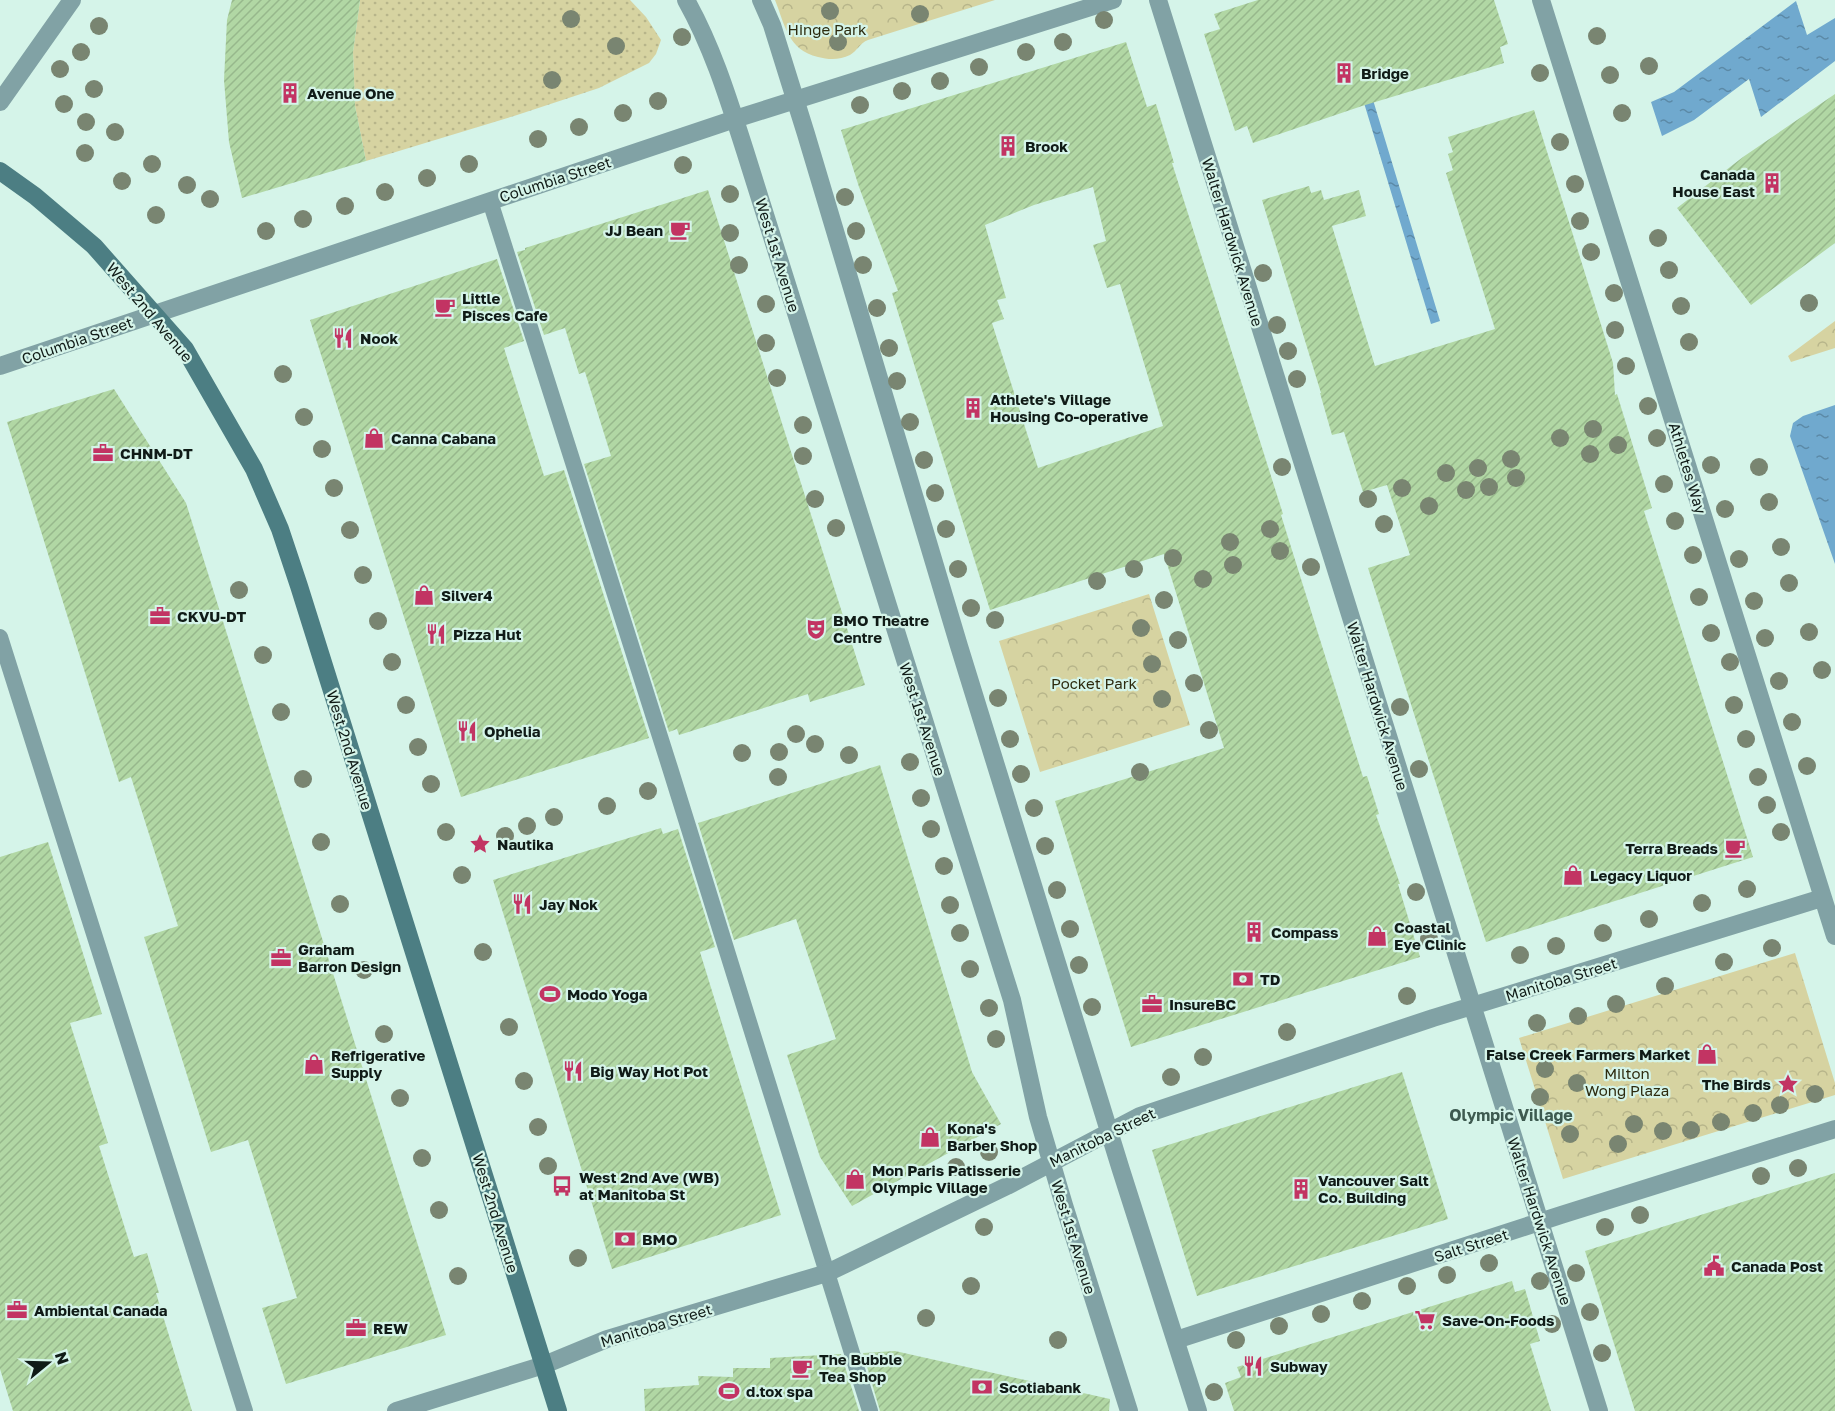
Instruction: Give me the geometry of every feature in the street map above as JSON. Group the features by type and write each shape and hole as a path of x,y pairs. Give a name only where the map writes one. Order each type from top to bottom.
{"main road":[{"name":"West 2nd Avenue","path":"0,171 35,196 94,246 185,349 254,469 280,529 558,1411"}],"street":[{"path":"0,102 72,0"},
{"name":"West 1st Avenue","path":"686,0 720,74 735,119 1012,1000 1038,1117 1129,1411"},
{"path":"761,0 772,25 959,646 1198,1411"},
{"name":"Columbia Street","path":"0,366 735,119 1113,0"},
{"name":"Walter Hardwick Avenue","path":"1158,0 1599,1411"},
{"name":"Athletes Way","path":"1541,0 1835,936"},
{"name":"Manitoba Street","path":"396,1411 544,1365 607,1339 827,1273 1007,1186 1140,1116 1472,1006 1822,898"},
{"name":"Salt Street","path":"1176,1340 1835,1129"}],"lane":[{"path":"490,201 670,768 870,1411"},
{"path":"0,637 245,1411"}],"green space":[{"path":"360,0 630,0 646,17 661,40 656,54 649,63 599,88 366,161 355,106 353,52"},
{"name":"Hinge Park","path":"775,0 995,0 868,40 850,55 830,59 808,54 800,49 789,35"},
{"path":"1835,321 1835,348 1791,362 1788,356"},
{"name":"Pocket Park","path":"1149,594 1190,725 1040,772 999,641"},
{"name":"Milton Wong Plaza","path":"1795,953 1835,1083 1835,1095 1563,1179 1519,1038"}],"water":[{"path":"1796,1 1807,35 1835,18 1835,61 1761,117 1749,79 1694,120 1662,136 1651,102 1674,92"},
{"path":"1370,90 1440,321 1431,324 1361,93"},
{"path":"1835,405 1835,564 1790,436 1793,423 1803,416"}],"building":[{"name":"Avenue One","path":"232,0 360,0 353,52 355,106 366,161 242,198 229,142 224,80 227,20"},
{"name":"Bridge","path":"1258,0 1494,0 1508,44 1500,47 1504,63 1362,106 1253,143 1247,126 1235,131 1204,34 1220,29 1214,14"},
{"path":"1126,42 1147,107 1156,104 1174,163 1172,163 1363,777 1367,776 1379,814 1376,815 1400,884 1398,884 1420,957 1131,1047 1055,801 1224,748 1164,554 990,610 892,293 898,291 859,187 841,130","holes":["1093,187 1106,241 1093,245 1107,288 1120,284 1163,426 1038,468 992,323 1004,319 997,300 1006,298 985,225 1034,205"]},
{"name":"Canada House East","path":"1835,94 1835,243 1751,305 1677,208 1743,157"},
{"path":"1534,110 1613,363 1615,395 1617,394 1652,508 1644,511 1753,857 1486,942 1368,568 1410,555 1387,485 1363,492 1344,432 1332,435 1262,200 1309,186 1311,193 1321,190 1324,200 1359,190 1366,216 1332,226 1375,366 1495,329 1446,173 1453,170 1448,154 1453,152 1448,137"},
{"path":"708,190 865,685 810,702 808,694 679,735 677,729 669,732 584,464 611,456 585,372 579,374 565,328 544,335 517,252"},
{"path":"497,259 524,341 504,348 544,476 564,470 649,738 461,797 310,320"},
{"path":"114,389 186,503 446,1335 286,1384 262,1308 297,1298 248,1140 211,1152 144,937 178,926 131,777 119,782 7,422"},
{"path":"880,765 972,1072 1001,1124 852,1206 820,1157 787,1055 836,1039 796,919 734,940 698,823"},
{"path":"661,828 663,834 678,829 715,947 700,952 781,1215 612,1269 493,880"},
{"path":"48,842 102,1014 70,1023 108,1143 99,1146 134,1257 147,1253 159,1293 156,1293 192,1411 13,1411 0,1369 0,857"},
{"name":"Vancouver Salt Co. Building","path":"1402,1072 1448,1219 1197,1296 1152,1150"},
{"path":"1835,1173 1835,1411 1635,1411 1585,1251"},
{"path":"1512,1281 1515,1292 1525,1289 1540,1341 1530,1344 1551,1411 1234,1411 1225,1383 1241,1377 1237,1367"},
{"path":"895,1351 1110,1399 1109,1411 880,1411 863,1353"},
{"path":"841,1354 859,1411 645,1411 644,1389 699,1385 698,1376 733,1377 733,1368 770,1368 770,1358"}],"place":[{"name":"Bridge","path":"1344,73"},
{"name":"Avenue One","path":"290,93"},
{"name":"Brook","path":"1008,146"},
{"name":"Canada House East","path":"1772,183"},
{"name":"JJ Bean","path":"680,230"},
{"name":"Little Pisces Cafe","path":"445,307"},
{"name":"Nook","path":"343,338"},
{"name":"Athlete's Village Housing Co-operative","path":"973,408"},
{"name":"Canna Cabana","path":"374,438"},
{"name":"CHNM-DT","path":"103,453"},
{"name":"Silver4","path":"424,595"},
{"name":"CKVU-DT","path":"160,616"},
{"name":"BMO Theatre Centre","path":"816,629"},
{"name":"Pizza Hut","path":"436,634"},
{"name":"Ophelia","path":"467,731"},
{"name":"Nautika","path":"480,844"},
{"name":"Terra Breads","path":"1735,848"},
{"name":"Legacy Liquor","path":"1573,875"},
{"name":"Jay Nok","path":"522,904"},
{"name":"Compass","path":"1254,932"},
{"name":"Coastal Eye Clinic","path":"1377,936"},
{"name":"Graham Barron Design","path":"281,958"},
{"name":"TD","path":"1243,979"},
{"name":"Modo Yoga","path":"550,994"},
{"name":"InsureBC","path":"1152,1004"},
{"name":"False Creek Farmers Market","path":"1707,1054"},
{"name":"Refrigerative Supply","path":"314,1064"},
{"name":"Big Way Hot Pot","path":"573,1071"},
{"name":"The Birds","path":"1788,1084"},
{"name":"Kona's Barber Shop","path":"930,1137"},
{"name":"Mon Paris Patisserie Olympic Village","path":"855,1179"},
{"name":"West 2nd Ave (WB) at Manitoba St","path":"562,1186"},
{"name":"Vancouver Salt Co. Building","path":"1301,1189"},
{"name":"BMO","path":"625,1239"},
{"name":"Canada Post","path":"1714,1266"},
{"name":"Ambiental Canada","path":"17,1310"},
{"name":"Save-On-Foods","path":"1425,1320"},
{"name":"REW","path":"356,1328"},
{"name":"Subway","path":"1253,1366"},
{"name":"The Bubble Tea Shop","path":"802,1368"},
{"name":"Scotiabank","path":"982,1387"},
{"name":"d.tox spa","path":"729,1391"}],"district":[{"name":"Olympic Village","path":"1511,1115"}]}
